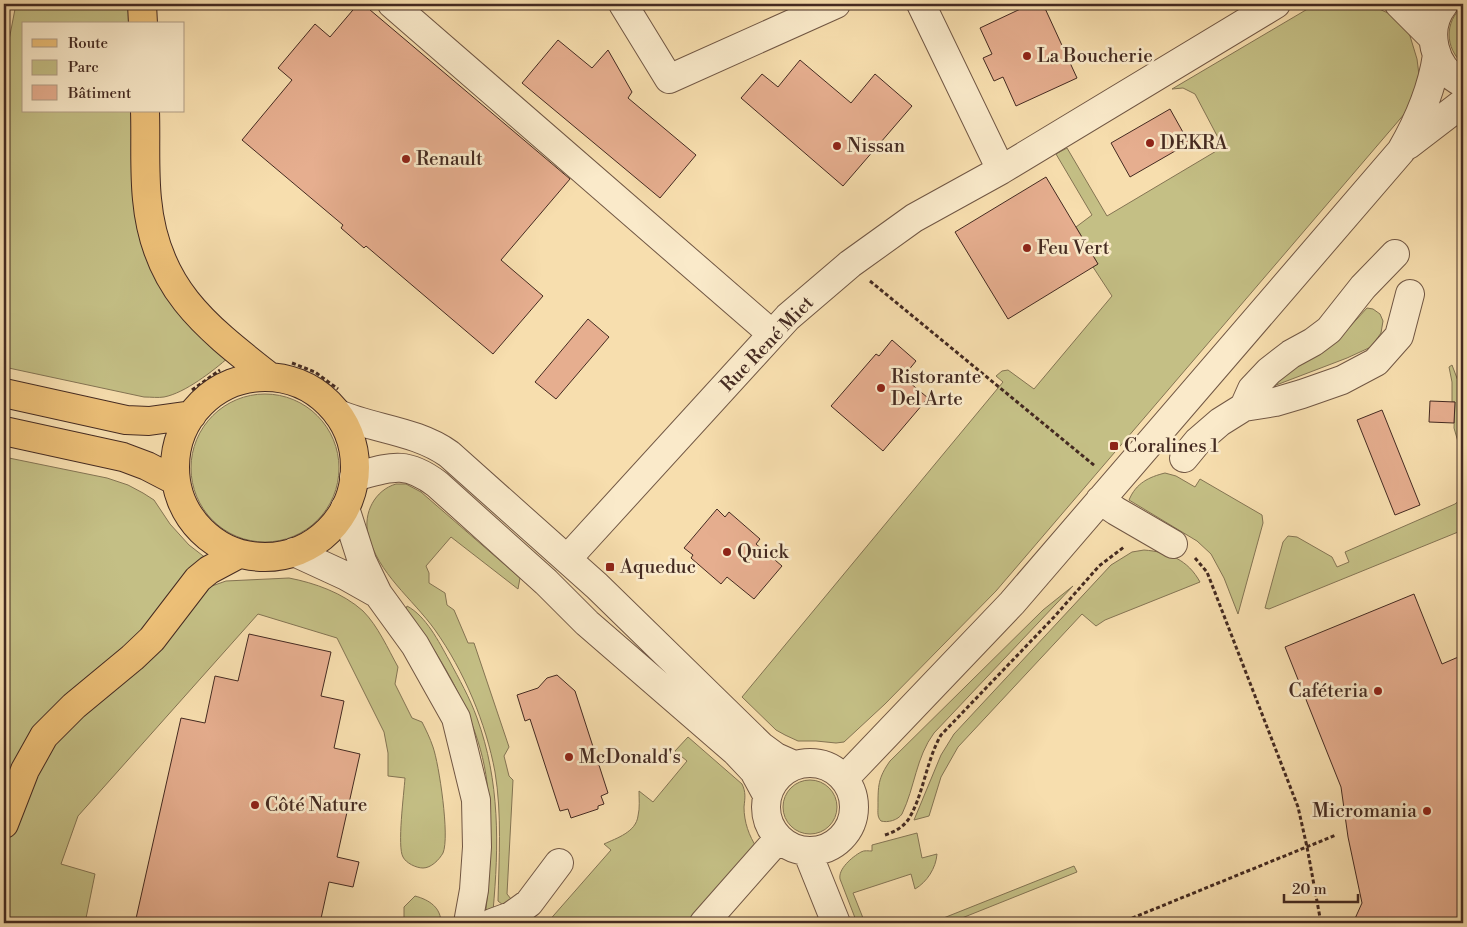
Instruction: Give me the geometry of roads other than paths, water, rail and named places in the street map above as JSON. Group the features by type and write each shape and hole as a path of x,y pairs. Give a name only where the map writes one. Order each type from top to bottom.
{"main road":[{"path":"142,4 143,22"},
{"path":"145,112 147,198 152,228 159,254 170,278 184,299 201,320 240,354 280,370 290,381 308,388 324,399 342,404 352,444 354,477 351,493 338,520 318,540 294,552 276,557 240,554 224,548 210,538 197,527 188,513 180,498 176,481 175,458 186,425 189,404"},
{"path":"4,393 126,420 149,420 189,404 204,402 218,390 235,383 280,370"},
{"path":"4,431 123,457 147,466 176,481"},
{"path":"4,824 25,770 44,736 74,706 152,639 198,579 209,570 240,554"}],"street":[{"path":"392,4 772,334"},
{"path":"623,4 669,79 836,4"},
{"path":"921,4 1000,170"},
{"name":"Rue René Miet","path":"567,559 788,317 850,264 914,218 1000,170 1276,4"},
{"path":"1399,4 1435,47 1450,75 1463,83"},
{"path":"844,779 1012,603 1400,151 1423,109 1432,81 1436,18 1444,4"},
{"path":"1400,151 1463,104"},
{"path":"1400,151 1440,133 1463,129"},
{"path":"1244,407 1252,389 1269,371 1291,354 1313,342 1329,330 1363,287 1395,254"},
{"path":"1184,458 1198,441 1220,422 1244,407 1275,402 1302,394 1342,380 1376,362 1399,336 1410,294"},
{"path":"342,404 358,422 420,439 441,449 638,624 761,746 776,757 794,765"},
{"path":"354,477 384,468 407,468 417,471 437,484 546,582 587,623 736,752 754,771 767,795"},
{"path":"1108,491 1116,511 1173,544"},
{"path":"345,508 362,562 378,594 415,645 456,718 476,800 477,847 474,890 468,923"},
{"path":"294,552 346,576 378,594"},
{"path":"805,763 825,765 835,770 850,788 854,806 848,829 833,845 820,850 807,851 789,847 778,839 771,829 766,816 767,795 776,777 794,765 805,763"},
{"path":"704,923 778,839"},
{"path":"807,851 836,923"},
{"path":"492,923 511,916 528,903 559,863"}],"place":[{"name":"La Boucherie","path":"1027,56"},
{"name":"DEKRA","path":"1150,143"},
{"name":"Nissan","path":"837,146"},
{"name":"Renault","path":"406,159"},
{"name":"Feu Vert","path":"1027,248"},
{"name":"Ristorante Del Arte","path":"881,388"},
{"name":"Coralines 1","path":"1114,446"},
{"name":"Quick","path":"727,552"},
{"name":"Aqueduc","path":"610,567"},
{"name":"Caféteria","path":"1378,691"},
{"name":"McDonald's","path":"569,757"},
{"name":"Côté Nature","path":"255,805"},
{"name":"Micromania","path":"1427,811"}]}
